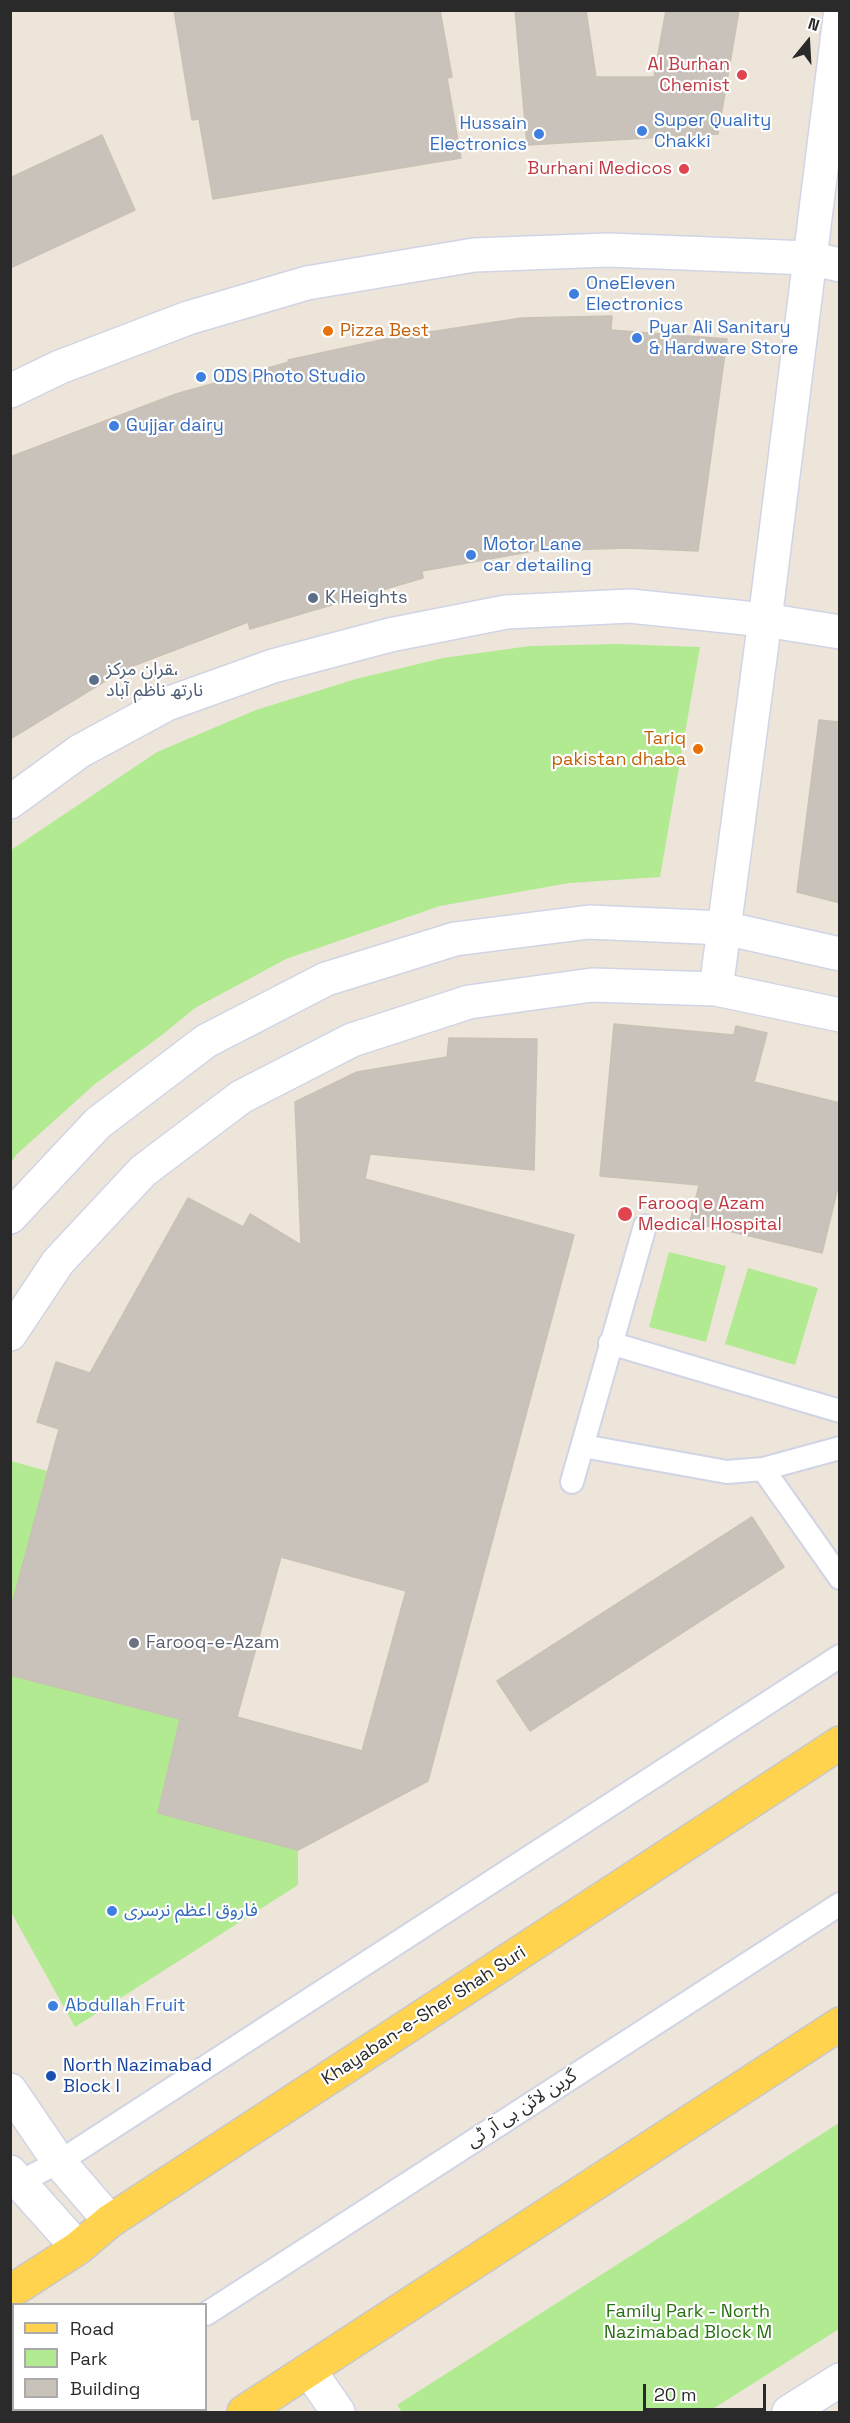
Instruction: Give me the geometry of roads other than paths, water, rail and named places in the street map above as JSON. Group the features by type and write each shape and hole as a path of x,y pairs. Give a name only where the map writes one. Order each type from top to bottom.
{"main road":[{"name":"Khayaban-e-Sher Shah Suri","path":"10,2292 78,2248 110,2221 840,1743"},
{"path":"250,2411 309,2370 840,2024"}],"street":[{"path":"717,989 765,620 824,261 840,17"},
{"path":"10,391 60,367 188,318 308,283 441,260 474,255 608,250 824,261"},
{"path":"10,802 80,751 167,704 273,666 390,635 506,612 630,606 765,620 840,632"},
{"path":"10,1217 98,1123 206,1041 326,980 455,939 589,922 724,928 840,954"},
{"path":"10,1334 58,1262 143,1171 241,1097 352,1040 470,1002 592,985 717,989 840,1015"},
{"path":"10,2090 58,2162 110,2221"},
{"path":"13,2180 78,2248"},
{"path":"309,2370 338,2412"},
{"path":"789,2412 840,2380"}],"lane":[{"path":"572,1482 645,1226"},
{"path":"610,1343 840,1411"},
{"path":"583,1446 727,1472 763,1469 840,1448"},
{"path":"763,1469 840,1578"},
{"path":"13,2180 58,2162 840,1656"},
{"name":"گرین لائن بی آر ٹی","path":"207,2313 840,1904"}],"place":[{"name":"Al Burhan Chemist","path":"742,75"},
{"name":"Super Quality Chakki","path":"642,131"},
{"name":"Hussain Electronics","path":"539,134"},
{"name":"Burhani Medicos","path":"684,169"},
{"name":"OneEleven Electronics","path":"574,294"},
{"name":"Pizza Best","path":"328,331"},
{"name":"Pyar Ali Sanitary & Hardware Store","path":"637,338"},
{"name":"ODS Photo Studio","path":"201,377"},
{"name":"Gujjar dairy","path":"114,426"},
{"name":"Motor Lane car detailing","path":"471,555"},
{"name":"K Heights","path":"313,598"},
{"name":"‍قران مرکز، نارتھ ناظم آباد","path":"94,680"},
{"name":"Tariq pakistan dhaba","path":"698,749"},
{"name":"Farooq e Azam Medical Hospital","path":"625,1214"},
{"name":"Farooq-e-Azam","path":"134,1643"},
{"name":"فاروق اعظم نرسری","path":"112,1911"},
{"name":"Abdullah Fruit","path":"53,2006"},
{"name":"North Nazimabad Block I","path":"51,2076"}],"park label":[{"name":"Family Park - North Nazimabad Block M","path":"688,2322"}]}
